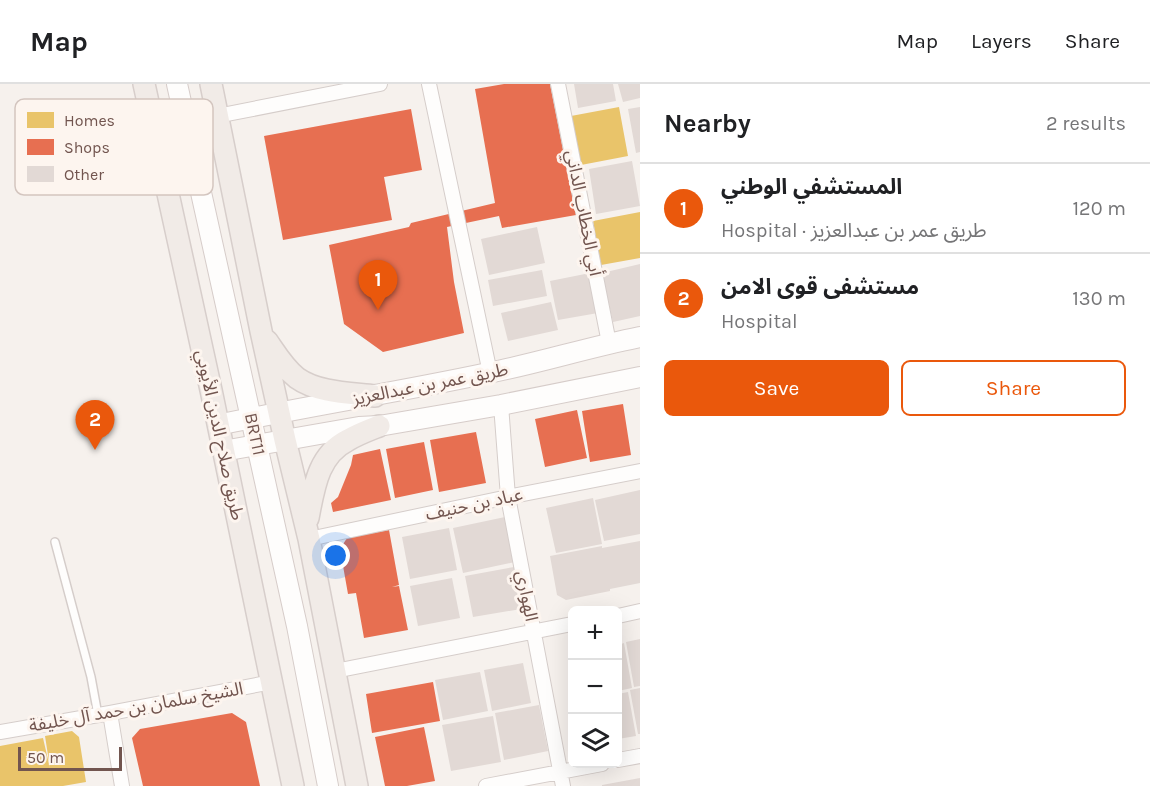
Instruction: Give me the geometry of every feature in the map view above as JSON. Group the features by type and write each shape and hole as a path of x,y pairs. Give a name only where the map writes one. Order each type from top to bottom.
{"main road":[{"name":"طريق صلاح الدين الأيوبي","path":"144,84 147,99"},
{"name":"BRT11","path":"177,84 180,99"},
{"path":"210,84 261,331 308,533 357,786"},
{"name":"طريق صلاح الدين الأيوبي","path":"168,195 293,786"},
{"name":"BRT11","path":"202,195 297,626 328,786"},
{"path":"261,331 281,361 304,382 342,393 375,396"},
{"name":"طريق عمر بن عبدالعزيز","path":"218,425 490,373 640,337"},
{"name":"طريق عمر بن عبدالعزيز","path":"223,451 501,405 640,376"},
{"path":"308,533 315,481 323,463 329,454 347,440 379,426"}],"street":[{"path":"217,116 380,84"},
{"path":"429,84 490,373"},
{"name":"أبي الخطاب الداني","path":"558,84 609,343"},
{"name":"الهواري","path":"501,405 508,497 563,786"},
{"name":"عباد بن حنيف","path":"308,533 640,471"},
{"path":"622,615 640,611"},
{"path":"335,671 568,625"},
{"name":"الشيخ سلمان بن حمد آل خليفة","path":"0,732 272,682"},
{"path":"104,714 122,786"},
{"path":"622,759 640,756"},
{"path":"486,786 581,768"}],"lane":[{"path":"55,542 91,677 104,714"}],"building: Homes":[{"path":"619,107 628,156 581,165 571,116"},
{"path":"640,212 640,258 601,265 593,221"},
{"path":"72,731 79,737 86,782 63,786 0,786 0,746 43,738 50,768 45,736"}],"building: Shops":[{"path":"504,84 550,84 576,215 502,228 499,216 447,227 464,333 383,352 344,324 329,245 409,227 411,223 495,203 475,89"},
{"path":"411,109 422,170 384,177 392,220 283,240 264,136"},
{"path":"623,404 631,455 590,462 582,411"},
{"path":"577,410 587,458 545,467 535,419"},
{"path":"476,432 486,483 439,492 430,440"},
{"path":"424,442 433,490 395,498 386,449"},
{"path":"380,449 391,500 333,512 331,503 338,497 353,455"},
{"path":"389,530 399,585 392,587 399,586 408,630 364,638 356,593 348,594 340,549 347,538"},
{"path":"433,682 440,721 372,733 366,694"},
{"path":"232,713 246,722 260,786 143,786 132,738 140,729"},
{"path":"424,727 435,781 407,786 385,786 375,737"}],"building: Other":[{"path":"574,84 613,84 616,101 578,108"},
{"path":"618,84 640,84 640,98 623,102"},
{"path":"640,107 640,152 636,153 628,109"},
{"path":"632,161 640,206 596,214 589,169"},
{"path":"537,227 545,263 489,275 481,239"},
{"path":"640,264 640,316 613,322 602,273"},
{"path":"542,270 547,296 493,306 488,280"},
{"path":"590,273 598,313 558,320 550,281"},
{"path":"551,302 558,330 508,341 501,313"},
{"path":"640,490 640,534 604,541 595,500"},
{"path":"593,498 602,544 556,553 546,508"},
{"path":"505,517 515,562 463,573 453,528"},
{"path":"449,528 457,570 410,579 402,537"},
{"path":"640,541 640,583 566,600 557,595 550,556"},
{"path":"514,567 521,609 473,617 465,576"},
{"path":"452,578 460,618 418,626 410,586"},
{"path":"640,639 640,686 634,687 626,642"},
{"path":"624,643 632,688 622,690 622,660 622,644"},
{"path":"523,663 531,703 492,711 484,670"},
{"path":"480,672 488,711 443,720 435,680"},
{"path":"640,688 640,734 638,734 630,690"},
{"path":"628,692 636,736 622,738 622,714 622,693"},
{"path":"539,705 548,751 504,760 495,713"},
{"path":"493,716 501,762 451,771 442,725"},
{"path":"640,778 640,786 602,786 602,785"}],"place":[{"name":"المستشفي الوطني","path":"378,310"},
{"name":"مستشفى قوى الامن","path":"95,450"}]}
